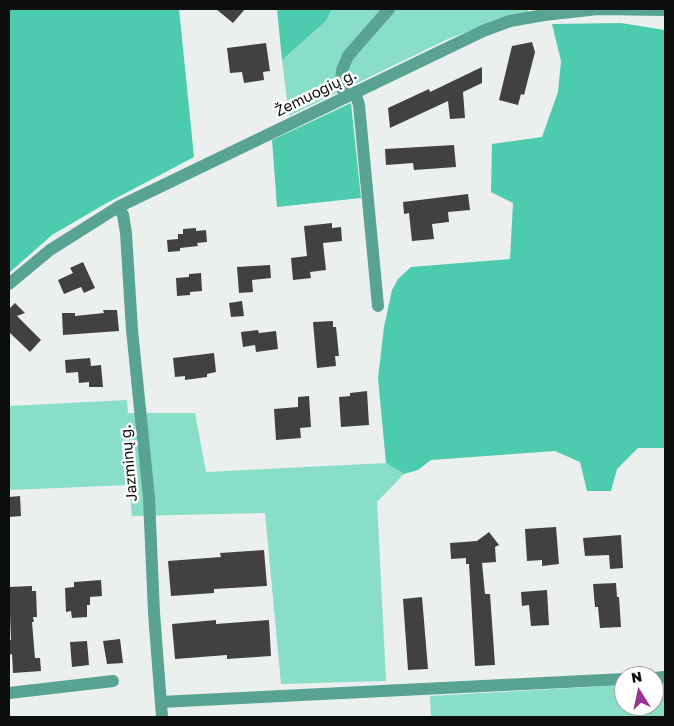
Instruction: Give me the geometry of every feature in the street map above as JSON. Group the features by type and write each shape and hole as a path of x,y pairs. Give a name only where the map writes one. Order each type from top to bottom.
{"street":[{"path":"378,306 360,104 341,83 342,70 348,56 390,9"},
{"name":"Žemuogių g.","path":"9,284 50,250 118,207 483,31 510,21 544,15 598,9 665,10"},
{"name":"Jazminų g.","path":"118,207 123,215 126,233 132,330 150,498 154,613 162,717"},
{"path":"161,702 614,679"},
{"path":"9,693 113,681"}],"green space":[{"path":"9,9 179,9 194,157 105,204 52,235 9,273"},
{"path":"277,9 332,9 326,21 282,60"},
{"path":"332,9 528,9 528,12 502,18 448,39 289,116 282,60 326,21"},
{"path":"621,23 665,30 665,448 638,448 617,469 611,491 587,491 580,462 555,451 431,460 418,470 404,474 386,463 378,378 384,327 392,290 398,279 411,267 510,259 513,203 491,192 492,144 542,137 558,92 561,61 552,24"},
{"path":"351,103 361,198 277,207 272,140"},
{"path":"127,400 128,413 195,413 206,472 386,463 404,474 377,502 386,681 281,684 265,513 132,516 129,485 9,490 9,406"},
{"path":"665,683 665,717 431,717 430,696 614,686 614,716 664,716"}],"building":[{"path":"216,9 245,9 233,23"},
{"path":"532,42 535,52 524,95 521,94 518,105 499,100 512,46"},
{"path":"266,43 270,71 263,72 264,80 244,83 242,72 230,73 227,48"},
{"path":"482,67 482,83 463,92 465,118 450,119 448,101 390,128 388,108 429,89 430,92"},
{"path":"454,145 456,167 414,170 413,163 386,165 385,149"},
{"path":"468,194 470,210 448,212 449,222 432,224 434,239 412,241 409,213 404,214 403,202"},
{"path":"332,223 332,228 341,227 342,241 323,243 326,270 310,272 311,278 293,280 291,258 307,256 304,226"},
{"path":"196,228 196,231 206,230 207,242 197,243 198,246 180,248 180,251 168,252 167,240 178,239 178,234 183,234 183,229"},
{"path":"83,262 95,288 84,293 81,287 64,294 58,280 73,273 70,268"},
{"path":"270,265 271,278 252,280 253,292 239,293 237,267"},
{"path":"201,273 202,291 190,292 190,295 177,296 176,278 189,277 189,274"},
{"path":"242,301 244,316 231,317 229,303"},
{"path":"15,303 25,313 17,316 41,340 30,352 9,332 9,309"},
{"path":"103,310 117,310 119,331 63,335 62,313 75,313 75,316 104,313"},
{"path":"333,321 333,327 336,327 339,356 335,356 336,366 317,368 313,322"},
{"path":"258,330 259,333 276,331 278,349 256,352 255,345 243,347 241,332"},
{"path":"214,353 216,372 207,374 207,377 185,380 185,376 175,377 173,358"},
{"path":"90,358 91,366 101,365 103,387 89,387 89,382 79,383 78,372 66,373 65,360"},
{"path":"367,391 369,425 341,427 339,397 350,396 350,393"},
{"path":"309,396 311,427 300,428 301,438 276,440 274,409 298,407 298,397"},
{"path":"20,496 21,516 9,517 9,497"},
{"path":"556,527 559,564 542,566 542,560 527,561 525,529"},
{"path":"489,532 499,545 495,547 496,562 482,563 485,594 490,594 495,665 475,666 469,564 466,564 466,558 451,559 450,543 477,541"},
{"path":"621,535 623,568 610,569 609,555 585,556 583,538"},
{"path":"264,550 267,586 214,589 214,593 171,596 168,561 221,557 220,553"},
{"path":"101,580 102,596 90,597 90,605 87,605 87,617 72,618 71,611 66,612 65,588 74,587 74,582"},
{"path":"616,583 621,627 600,628 598,607 595,607 593,584"},
{"path":"32,586 32,591 36,591 37,617 33,617 34,622 32,622 35,658 40,658 41,671 13,673 12,654 9,655 9,640 11,640 9,587"},
{"path":"547,590 549,625 531,626 529,605 522,606 521,592"},
{"path":"422,597 428,669 408,670 403,599"},
{"path":"216,620 216,624 269,620 271,656 227,659 227,655 175,659 172,624"},
{"path":"120,639 123,663 107,664 103,641"},
{"path":"87,641 89,665 72,667 70,642"}]}
